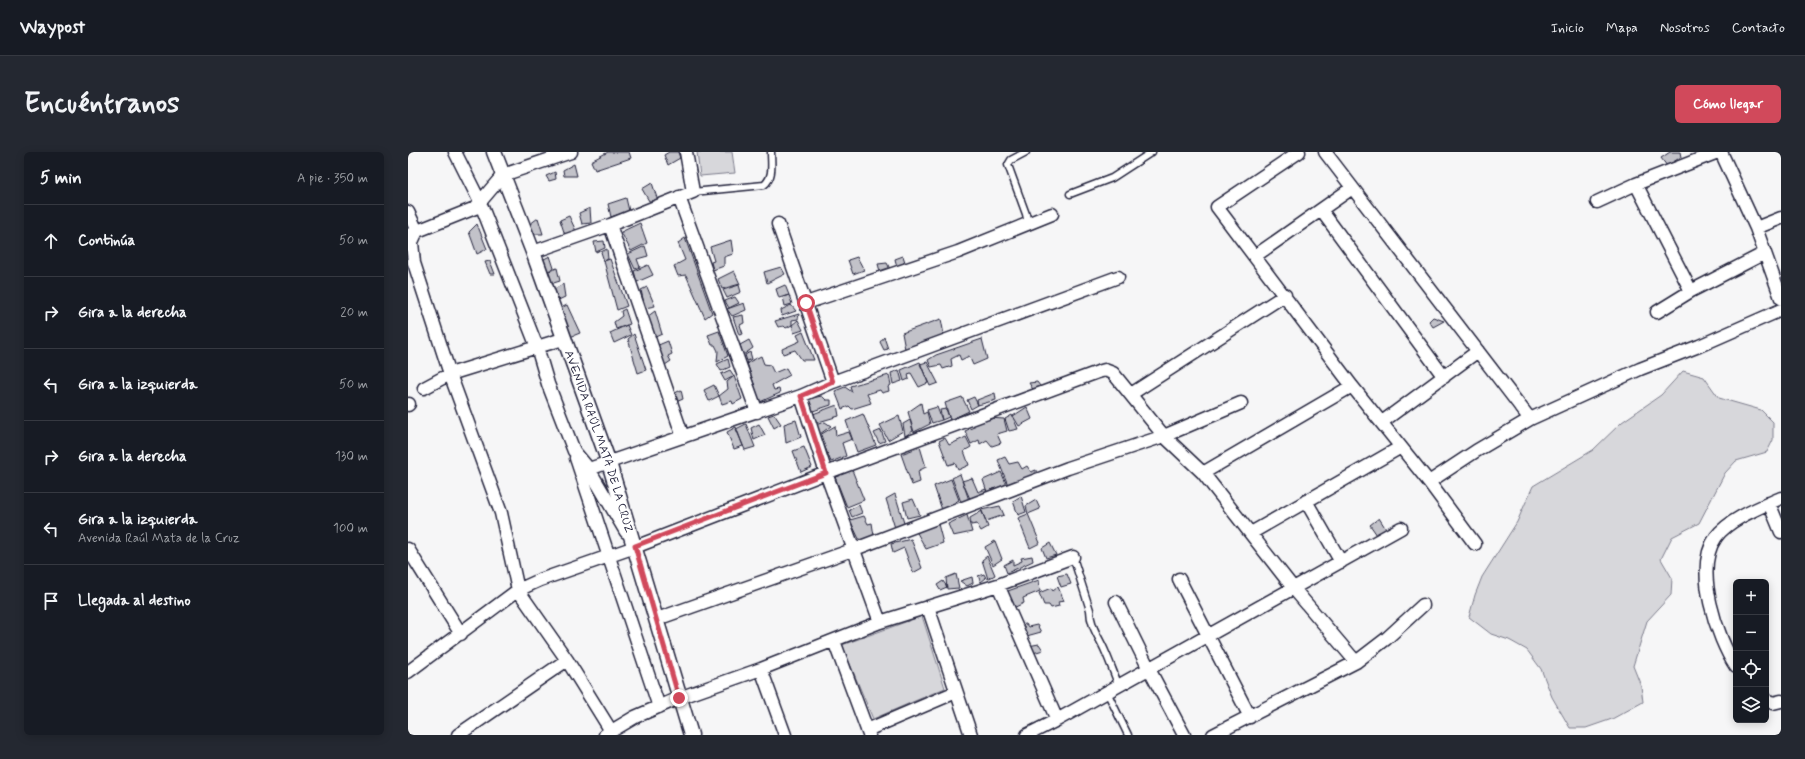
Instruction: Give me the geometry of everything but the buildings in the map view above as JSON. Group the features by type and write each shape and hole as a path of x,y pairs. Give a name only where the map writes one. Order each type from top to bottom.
{"street":[{"path":"455,152 480,202 537,347 548,384 574,451 659,707"},
{"name":"AVENIDA RAÚL MATA DE LA CRUZ","path":"494,152 533,252 609,463 691,735"},
{"path":"412,233 475,208 503,174 571,152"},
{"path":"533,252 610,225 692,192 686,152"},
{"path":"1299,152 1217,207 1285,295 1352,386 1429,482 1475,544"},
{"path":"1325,152 1530,419"},
{"path":"1597,202 1636,184 1720,152 1756,228 1781,298"},
{"path":"1636,184 1691,291"},
{"path":"1255,256 1352,188"},
{"path":"679,197 757,412"},
{"path":"1321,210 1444,377"},
{"path":"408,212 412,233 411,267 501,514 518,590 567,660 607,731"},
{"path":"806,303 958,252 1052,214"},
{"path":"1756,228 1781,218"},
{"path":"778,224 833,382"},
{"path":"610,225 683,437"},
{"path":"1657,312 1691,291 1765,253"},
{"path":"589,469 757,412 801,396 833,382 1118,277"},
{"path":"1131,394 1285,295"},
{"path":"1429,482 1476,451 1530,419 1640,369 1699,346 1781,310"},
{"path":"424,388 450,374 564,339"},
{"path":"1382,422 1478,351"},
{"path":"408,672 461,634 518,590 540,580 635,546 826,473 1105,370 1113,374 1164,436 1203,474 1294,588 1356,662"},
{"path":"1203,474 1352,386"},
{"path":"801,396 826,473 855,549 880,622"},
{"path":"657,619 855,549 1068,468 1164,436 1241,403"},
{"path":"1251,533 1401,447"},
{"path":"574,451 589,469 635,546"},
{"path":"1733,662 1726,652 1710,607 1707,568 1709,552 1716,537 1723,530 1738,519 1781,498"},
{"path":"1306,501 1342,562"},
{"path":"1769,503 1781,532"},
{"path":"1026,735 1119,686 1401,528"},
{"path":"408,549 461,634"},
{"path":"595,735 679,698 761,669 880,622 998,585 1073,557"},
{"path":"1179,579 1250,716"},
{"path":"998,585 1057,720"},
{"path":"1116,602 1184,735"},
{"path":"1213,735 1356,662 1386,639 1423,605"},
{"path":"928,607 971,735"},
{"path":"834,641 868,733 956,692"},
{"path":"458,735 567,660"},
{"path":"761,669 785,735"},
{"path":"1769,701 1773,703 1781,701"}],"lane":[{"path":"692,192 764,185 770,179 771,152"},
{"path":"1026,152 1011,160 1008,165 1026,214 1028,224"},
{"path":"1070,194 1112,178 1152,152"},
{"path":"1073,557 1090,610 1090,619 1119,686"},
{"path":"1107,692 1128,735"}],"shaded area":[{"path":"697,152 732,152 735,173 700,176"},
{"path":"1683,371 1704,377 1719,398 1761,410 1773,422 1773,440 1767,452 1736,461 1725,473 1699,523 1672,537 1661,559 1672,578 1671,595 1647,621 1633,666 1641,686 1643,702 1612,719 1586,728 1570,728 1552,697 1541,669 1527,650 1509,640 1491,634 1469,617 1475,595 1482,577 1517,522 1533,486 1593,450 1622,422 1661,395"},
{"path":"922,616 945,688 873,719 842,645"}],"route":[{"path":"679,698 635,546 826,473 801,396 833,382 806,303"}]}
